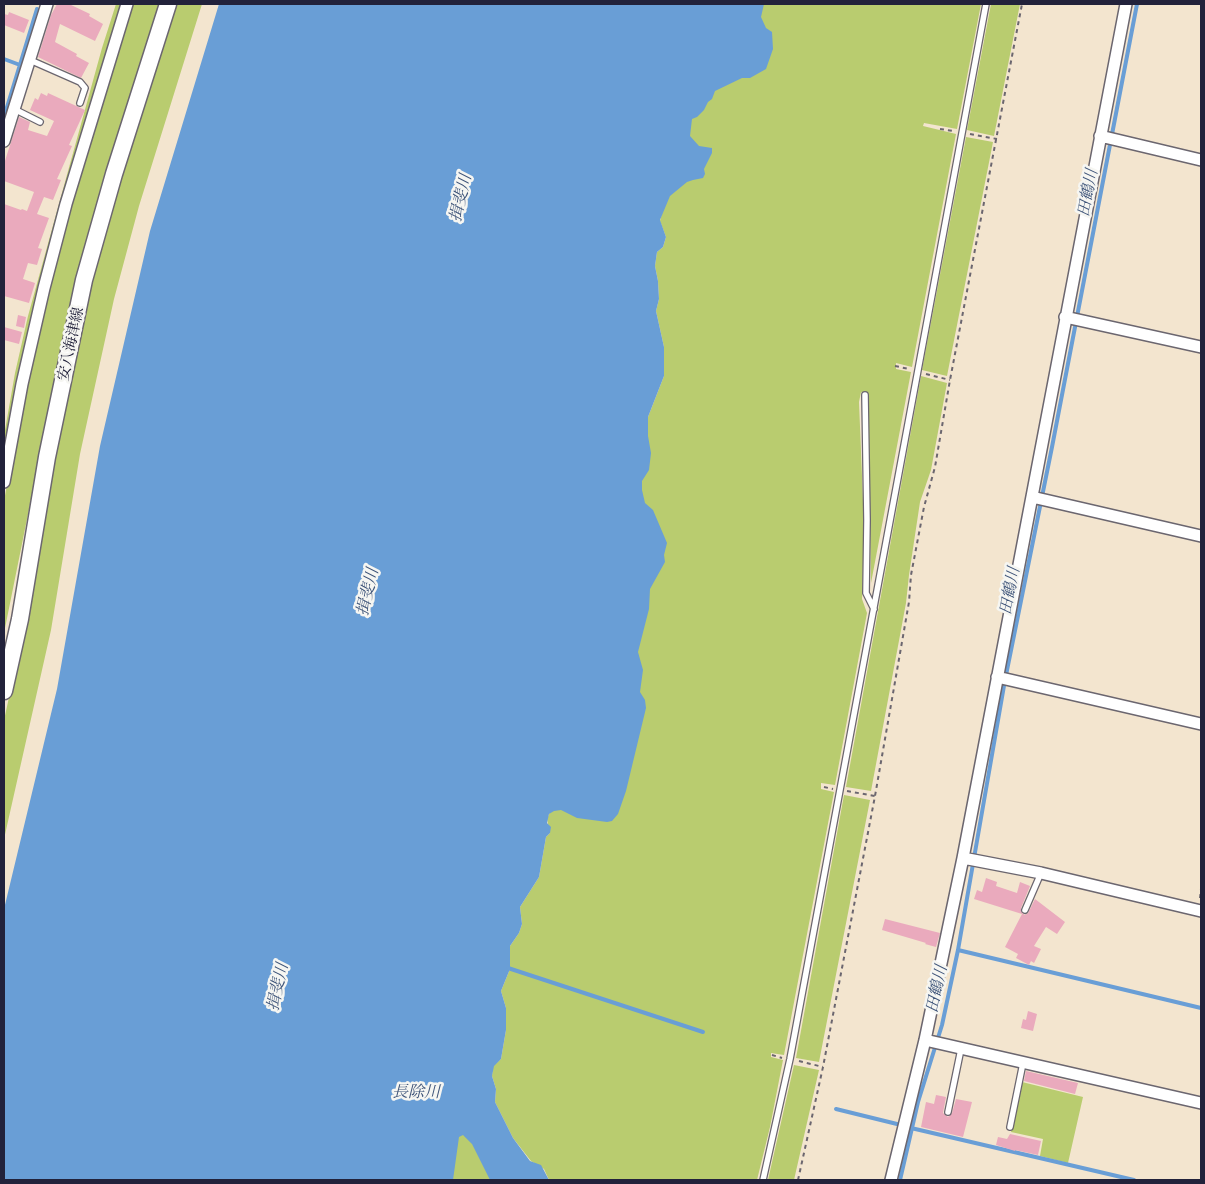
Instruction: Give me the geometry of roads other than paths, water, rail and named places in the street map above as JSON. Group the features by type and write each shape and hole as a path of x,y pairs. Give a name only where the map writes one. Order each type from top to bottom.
{"main road":[{"name":"安八海津線","path":"4,691 20,619 47,457 84,280 114,174 168,4"}],"street":[{"path":"4,137 30,60 46,4"},
{"path":"4,482 22,384 44,288 66,204 127,4"},
{"path":"891,1180 927,1041 964,858 1126,4"},
{"path":"1102,136 1201,160"},
{"path":"1067,317 1201,346"},
{"path":"1033,497 1201,536"},
{"path":"999,678 1201,724"},
{"path":"964,858 1041,873 1201,911"},
{"path":"927,1041 1201,1103"}],"lane":[{"path":"763,1180 790,1059 986,4"},
{"path":"30,60 80,82 85,88 80,103"},
{"path":"14,109 40,122"},
{"path":"865,395 866,593 874,609"},
{"path":"1025,910 1041,873"},
{"path":"948,1112 962,1049"},
{"path":"1010,1127 1023,1063"}],"water":[{"path":"219,4 764,4 761,17 766,28 772,32 773,49 766,69 750,78 742,78 715,91 704,110 692,119 690,136 699,146 712,148 712,153 704,169 705,174 703,178 687,182 670,196 660,220 666,237 663,247 657,252 655,266 659,299 656,311 664,347 664,376 648,417 648,436 651,453 649,470 642,481 642,490 645,503 653,510 667,543 664,555 665,562 650,589 649,609 638,652 643,670 640,692 645,700 646,708 626,791 618,814 612,821 577,818 561,810 549,814 547,823 551,827 550,833 546,837 539,877 520,907 522,924 519,933 510,946 510,969 501,991 506,1008 506,1030 501,1059 494,1066 492,1076 496,1089 495,1102 513,1138 530,1161 541,1165 549,1180 490,1180 472,1144 463,1135 459,1137 453,1180 4,1180 4,909 57,689 100,446 150,231"}],"waterway":[{"name":"田鶴川","path":"900,1180 918,1102 942,1025 958,950 1005,680 1137,4"},
{"path":"4,117 37,9"},
{"path":"4,59 20,65"},
{"path":"958,950 1201,1008"},
{"path":"508,968 703,1032"},
{"path":"836,1109 897,1124"},
{"path":"911,1128 1134,1180"}],"water label":[{"name":"揖斐川","path":"461,198"},
{"name":"揖斐川","path":"368,592"},
{"name":"揖斐川","path":"278,987"},
{"name":"長除川","path":"416,1092"}]}
